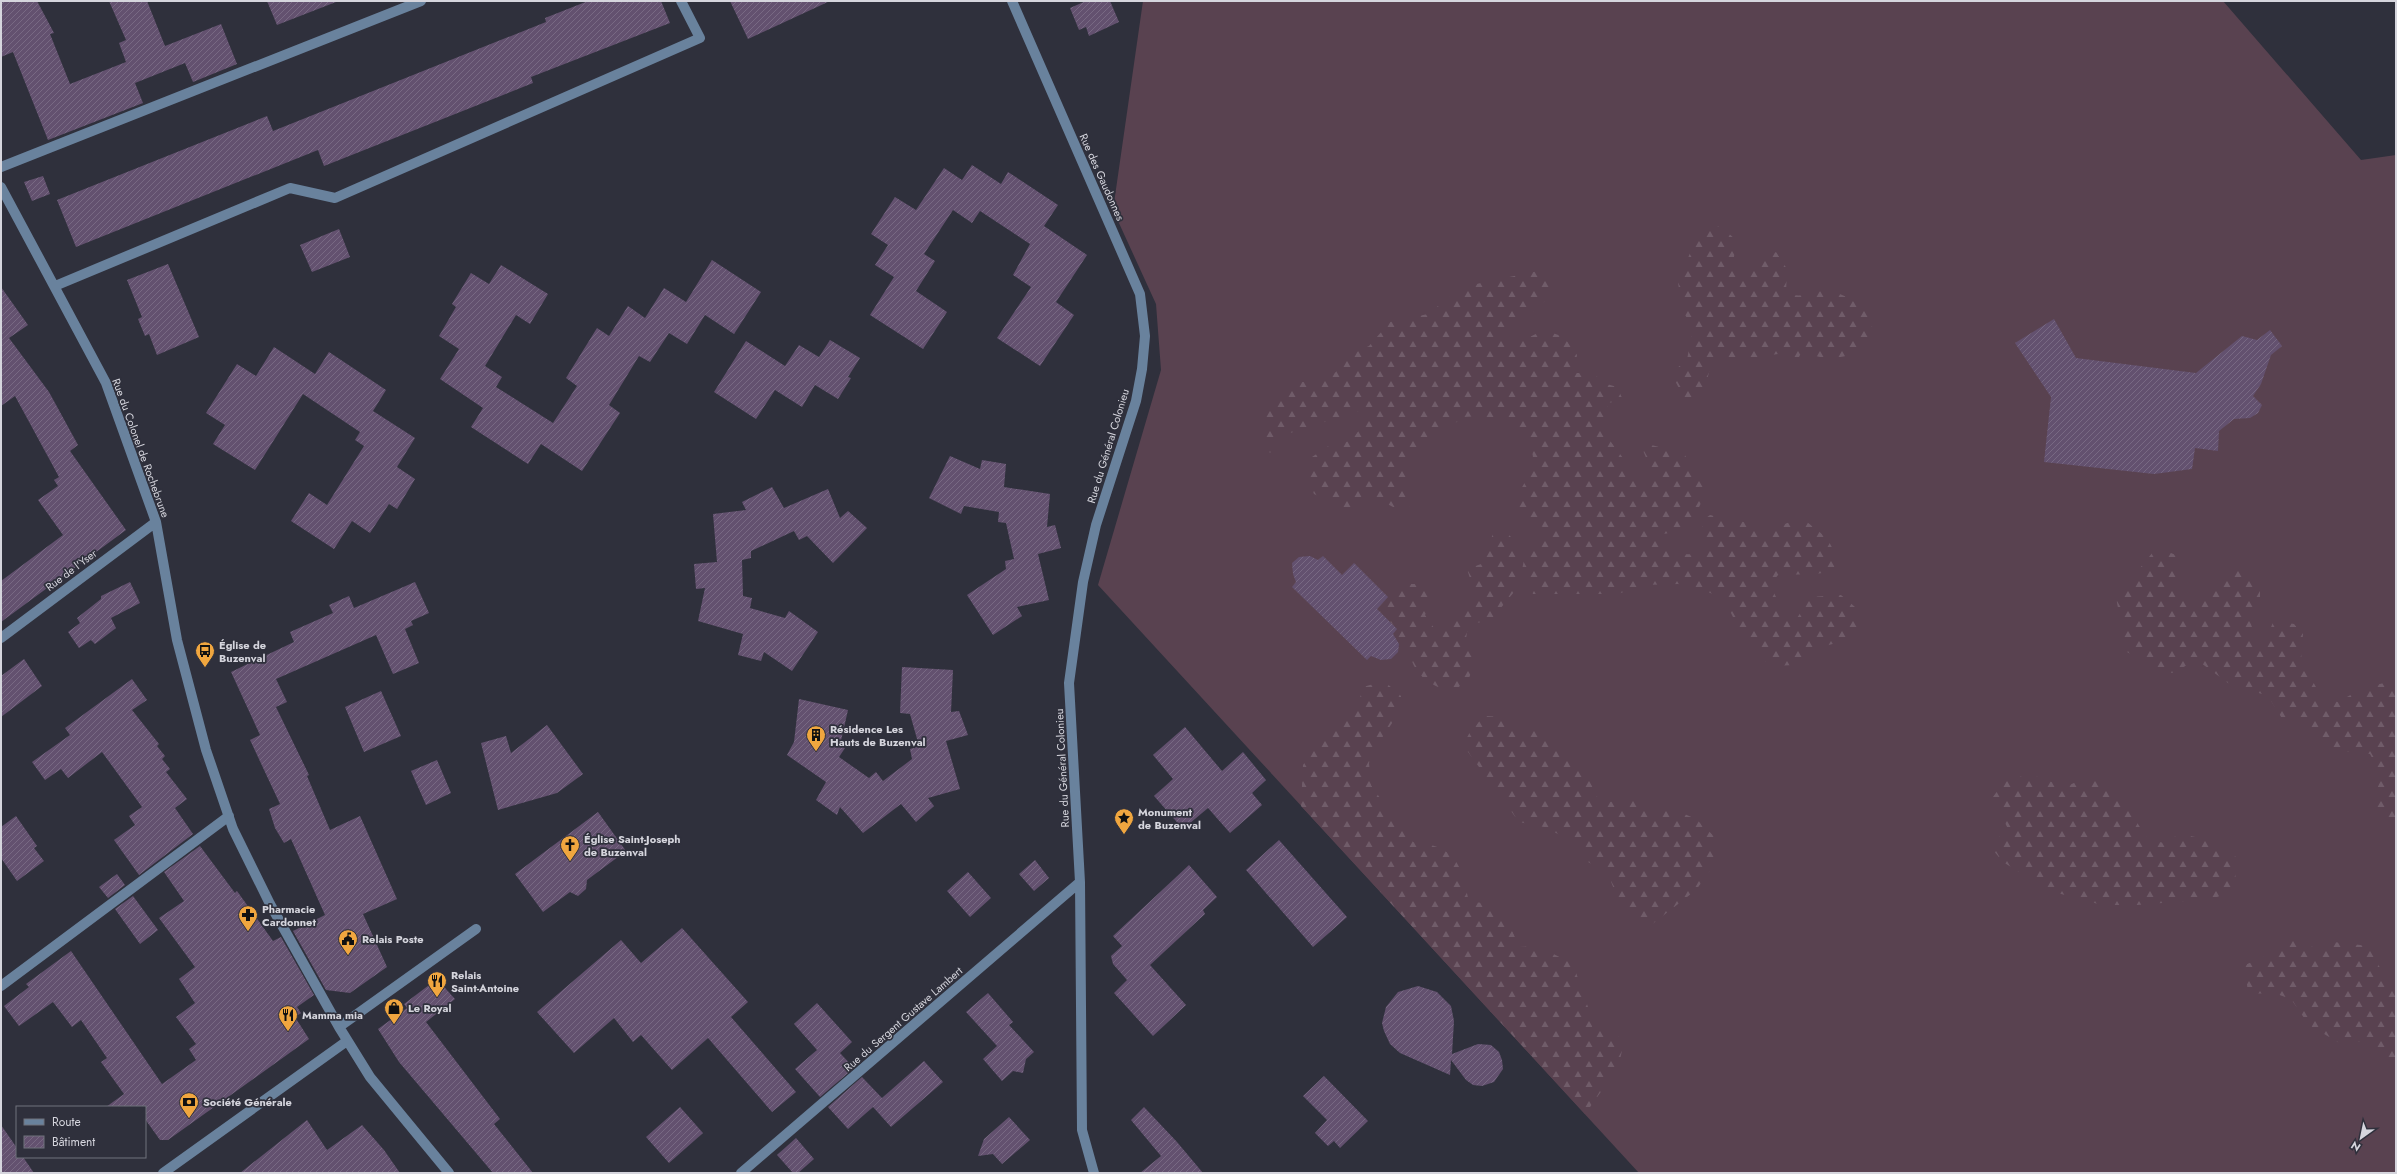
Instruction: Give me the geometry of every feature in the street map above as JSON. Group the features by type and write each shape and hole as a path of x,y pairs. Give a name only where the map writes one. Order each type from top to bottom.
{"street":[{"path":"1,167 421,1"},
{"path":"55,286 290,188 335,198 700,38 680,1"},
{"name":"Rue des Gaudonnes","path":"1012,1 1140,294 1145,336 1142,369"},
{"name":"Rue du Colonel de Rochebrune","path":"1,187 106,383 156,522 177,640 206,750 233,830 270,904 347,1041 370,1077 450,1173"},
{"name":"Rue du Général Colonieu","path":"1094,1173 1082,1130 1080,882 1069,683 1083,582 1096,526 1136,401 1142,369"},
{"name":"Rue de l'Yser","path":"1,638 156,522"},
{"path":"1,986 228,816"},
{"name":"Rue du Sergent Gustave Lambert","path":"742,1173 1080,882"},
{"path":"339,1027 476,929"},
{"path":"163,1173 347,1041"}],"green space":[{"path":"1143,1 2223,1 2361,160 2396,155 2396,1173 1639,1173 1098,585 1161,370 1156,304 1113,210"},
{"path":"1712,224 1724,229 1737,241 1733,262 1740,271 1776,252 1787,269 1786,293 1801,295 1822,291 1835,292 1847,297 1869,312 1873,331 1863,351 1835,358 1821,357 1807,352 1800,355 1796,363 1778,354 1729,361 1717,359 1709,372 1703,397 1691,406 1682,394 1671,373 1687,360 1693,326 1682,311 1678,282 1698,234"},
{"path":"1538,271 1553,289 1539,309 1521,316 1496,336 1511,346 1544,330 1564,337 1577,355 1574,373 1595,373 1600,382 1617,387 1623,400 1608,403 1605,434 1623,458 1640,487 1649,484 1650,467 1639,441 1685,455 1692,467 1707,484 1701,503 1690,522 1679,531 1662,534 1661,546 1666,550 1677,554 1707,552 1702,539 1702,521 1710,515 1758,525 1766,531 1790,522 1807,522 1827,538 1836,555 1834,571 1816,574 1778,575 1770,585 1788,621 1797,618 1811,597 1841,595 1855,607 1860,618 1857,629 1844,641 1821,647 1794,665 1770,666 1744,639 1724,599 1701,589 1678,584 1643,585 1618,594 1533,594 1526,584 1523,575 1525,558 1535,544 1550,529 1533,524 1514,510 1517,497 1529,476 1533,458 1530,441 1507,422 1481,416 1464,417 1445,430 1428,436 1415,454 1406,472 1410,493 1409,512 1397,509 1368,494 1358,498 1349,510 1314,494 1308,479 1312,457 1330,445 1350,441 1362,427 1362,410 1284,435 1270,453 1261,440 1266,414 1272,402 1290,382 1313,382 1336,372 1337,361 1369,346 1390,322 1428,314 1462,287"},
{"path":"1493,533 1509,535 1519,545 1515,562 1519,586 1490,621 1475,623 1467,632 1466,639 1476,660 1469,678 1452,693 1435,686 1418,672 1408,648 1399,644 1393,634 1397,629 1377,609 1398,588 1409,584 1426,585 1433,602 1425,615 1434,628 1448,628 1462,606 1483,598 1476,597 1467,569 1484,563"},
{"path":"2157,547 2178,556 2178,596 2191,602 2223,580 2231,569 2247,569 2260,584 2260,606 2251,623 2254,636 2265,642 2274,620 2294,624 2303,634 2301,660 2322,698 2338,702 2363,688 2384,683 2396,690 2396,832 2387,828 2374,802 2381,775 2370,754 2340,751 2327,744 2306,722 2283,720 2268,696 2228,683 2197,660 2172,673 2146,663 2127,652 2116,598"},
{"path":"1384,681 1401,696 1401,710 1375,748 1369,763 1371,785 1387,808 1407,826 1413,842 1427,844 1448,852 1459,867 1469,902 1488,903 1509,923 1519,947 1538,946 1573,964 1588,1007 1593,1030 1610,1028 1624,1042 1618,1068 1585,1114 1301,806 1303,765 1317,746 1357,709 1363,687"},
{"path":"1484,716 1506,717 1527,734 1539,728 1548,730 1559,749 1582,764 1600,803 1634,799 1644,809 1673,809 1696,819 1717,839 1714,865 1696,890 1646,929 1622,904 1608,873 1588,862 1574,842 1544,827 1519,822 1463,745 1470,732"},
{"path":"2029,774 2066,787 2084,779 2098,781 2116,793 2149,840 2165,843 2179,834 2206,839 2236,857 2235,890 2212,899 2137,905 2102,905 2050,891 2003,862 1993,850 2000,835 2008,829 1993,797 2004,782"},
{"path":"2298,935 2321,954 2334,942 2369,946 2385,978 2396,980 2396,1063 2364,1041 2341,1044 2309,1025 2291,999 2274,993 2248,994 2245,965 2272,953"}],"building":[{"path":"1,1 37,1 54,33 50,34 70,84 126,62 119,43 126,40 109,1 147,1 165,46 221,24 237,64 193,82 185,63 135,83 143,103 48,140 13,52 1,57"},
{"path":"267,1 335,1 336,2 277,25"},
{"path":"588,1 661,1 670,23 531,77 533,83 324,166 318,150 76,247 57,200 267,116 273,131 546,22 545,18"},
{"path":"730,1 830,1 748,39"},
{"path":"1086,1 1110,1 1119,22 1089,36 1086,27 1079,30 1070,8"},
{"path":"972,165 1001,184 1008,172 1058,205 1044,226 1087,255 1056,302 1074,315 1040,366 997,338 1031,287 1013,275 1030,244 980,211 972,223 953,210 924,254 935,261 916,291 947,312 923,349 870,315 894,277 875,265 888,245 871,234 895,197 916,210 944,168 962,180"},
{"path":"43,176 50,194 32,201 24,182"},
{"path":"339,229 350,257 312,272 300,245"},
{"path":"712,260 761,292 734,334 705,315 687,344 669,333 650,362 639,356 609,405 620,413 582,471 541,444 528,464 471,427 483,408 440,379 459,349 439,336 456,307 452,304 471,273 489,284 501,265 548,294 530,324 516,315 485,366 502,377 496,387 553,423 577,386 566,378 597,328 609,336 628,306 645,318 664,288 686,302"},
{"path":"168,264 199,337 157,355 149,334 145,336 138,319 142,317 127,280"},
{"path":"1,287 28,325 9,338 49,392 78,445 70,451 126,530 1,622 1,581 63,535 38,500 58,486 54,480 59,477 15,396 1,406"},
{"path":"2054,319 2076,358 2196,373 2242,336 2257,340 2270,330 2282,346 2271,355 2261,384 2253,396 2262,405 2258,413 2250,418 2234,419 2219,431 2218,451 2195,448 2192,469 2154,474 2044,462 2051,397 2015,343"},
{"path":"830,340 860,358 848,377 851,378 838,399 815,385 802,407 775,390 756,419 714,392 746,341 785,366 799,345 819,357"},
{"path":"274,347 315,374 329,352 386,390 373,411 415,438 397,467 415,479 397,509 389,504 370,533 352,521 334,549 291,521 309,493 327,505 364,446 355,440 360,432 303,394 255,470 213,444 225,425 206,413 237,364 256,376"},
{"path":"950,456 980,469 982,460 1006,464 1004,487 1050,494 1047,527 1055,525 1061,548 1038,554 1049,600 1017,607 1022,616 993,635 967,595 1006,569 1005,561 1014,559 1006,523 998,522 999,512 964,506 961,514 929,498"},
{"path":"772,487 784,508 828,489 840,518 848,511 867,528 833,563 807,536 799,540 794,531 751,551 751,558 742,560 743,596 752,598 750,608 785,618 789,611 818,632 792,671 764,652 761,661 738,655 743,634 698,621 705,588 696,589 694,564 717,562 713,514 746,510 742,502"},
{"path":"1310,556 1318,560 1323,556 1342,575 1354,563 1388,597 1377,609 1397,629 1393,634 1399,644 1398,652 1391,659 1381,660 1371,656 1367,660 1292,587 1296,582 1293,574 1292,563 1299,557"},
{"path":"130,582 140,603 111,618 116,628 95,644 91,640 79,648 68,632 80,623 77,618 101,599 101,596"},
{"path":"415,582 429,613 411,621 413,625 405,629 419,663 393,674 376,635 276,679 287,702 276,707 309,775 307,776 330,830 360,816 397,899 363,914 387,967 350,993 326,990 293,931 325,915 291,839 284,843 275,828 269,809 280,804 250,740 260,735 231,672 294,642 290,632 333,613 329,605 349,596 354,608"},
{"path":"24,659 42,686 1,717 1,676"},
{"name":"Résidence Les Hauts de Buzenval","path":"902,667 953,670 951,712 959,711 968,735 946,741 960,789 928,798 934,806 916,822 901,804 863,833 840,807 837,815 816,800 826,782 787,755 794,742 799,699 848,710 840,745 845,748 839,757 869,778 876,772 883,781 912,759 910,749 919,746 910,714 900,713"},
{"path":"132,679 147,700 132,710 159,744 157,746 165,756 162,759 170,769 166,772 187,799 175,808 193,834 139,875 114,840 135,825 129,816 142,807 102,752 68,778 61,769 45,780 32,762 70,735 65,728"},
{"path":"381,691 401,736 364,752 345,707"},
{"path":"547,725 583,774 557,793 498,810 481,743 506,736 511,753"},
{"path":"1185,727 1222,771 1243,752 1266,780 1252,793 1262,805 1230,833 1208,808 1183,829 1154,796 1173,779 1153,755"},
{"path":"437,760 451,793 426,805 411,771"},
{"name":"Église Saint-Joseph de Buzenval","path":"598,812 626,851 587,880 586,889 578,896 570,892 543,912 515,874"},
{"path":"16,816 37,846 34,848 44,861 17,881 1,858 1,827"},
{"path":"1279,840 1347,917 1313,947 1246,870"},
{"path":"200,846 235,893 237,891 273,941 281,937 314,995 297,1007 301,1013 295,1017 309,1039 168,1140 160,1140 146,1120 146,1106 107,1106 124,1094 101,1062 107,1058 81,1020 72,1027 53,1002 19,1026 4,1006 29,987 26,984 71,951 162,1084 196,1060 189,1049 196,1044 176,1017 195,1003 179,979 195,967 159,918 184,901 164,872"},
{"path":"1035,860 1049,878 1034,891 1019,874"},
{"path":"1189,865 1217,897 1203,910 1205,914 1150,965 1186,1005 1153,1036 1114,993 1127,980 1113,964 1111,956 1122,946 1113,936"},
{"path":"968,872 991,898 970,917 947,891"},
{"path":"117,874 125,885 108,898 99,887"},
{"path":"133,896 158,930 140,944 115,909"},
{"path":"682,928 748,1002 731,1017 796,1092 772,1112 708,1038 672,1070 641,1035 633,1042 614,1018 574,1053 537,1012 621,940 641,963"},
{"path":"437,979 455,999 426,1022 500,1119 494,1124 533,1173 493,1173 399,1062 378,1029 407,1008 404,1004"},
{"path":"1418,986 1437,992 1451,1006 1454,1021 1452,1054 1478,1044 1491,1045 1499,1052 1503,1069 1494,1082 1482,1086 1473,1085 1466,1080 1451,1060 1450,1075 1400,1053 1390,1044 1382,1023 1386,1007 1398,992"},
{"path":"988,993 1013,1022 1009,1025 1034,1052 1026,1059 1023,1073 1013,1071 1002,1081 983,1059 997,1046 966,1012"},
{"path":"817,1003 852,1042 840,1053 854,1068 820,1097 795,1069 817,1050 794,1024"},
{"path":"924,1061 943,1082 891,1127 873,1107 848,1129 828,1107 862,1077 882,1098"},
{"path":"1324,1076 1368,1121 1340,1148 1334,1141 1328,1146 1315,1133 1327,1120 1303,1096"},
{"path":"680,1107 703,1133 669,1163 646,1137"},
{"path":"1144,1107 1177,1142 1203,1173 1140,1173 1161,1156 1131,1120"},
{"path":"1009,1117 1030,1140 1002,1164 993,1154 978,1156 984,1139"},
{"path":"307,1120 327,1150 362,1125 384,1150 400,1173 240,1173"},
{"path":"1,1125 16,1147 16,1158 24,1158 34,1173 1,1173"},
{"path":"796,1138 814,1159 798,1173 793,1173 777,1155"}],"place":[{"name":"Église de Buzenval","path":"205,668"},
{"name":"Résidence Les Hauts de Buzenval","path":"816,752"},
{"name":"Monument de Buzenval","path":"1124,835"},
{"name":"Église Saint-Joseph de Buzenval","path":"570,862"},
{"name":"Pharmacie Cardonnet","path":"248,932"},
{"name":"Relais Poste","path":"348,956"},
{"name":"Relais Saint-Antoine","path":"437,998"},
{"name":"Le Royal","path":"394,1025"},
{"name":"Mamma mia","path":"288,1032"},
{"name":"Société Générale","path":"189,1119"}]}
